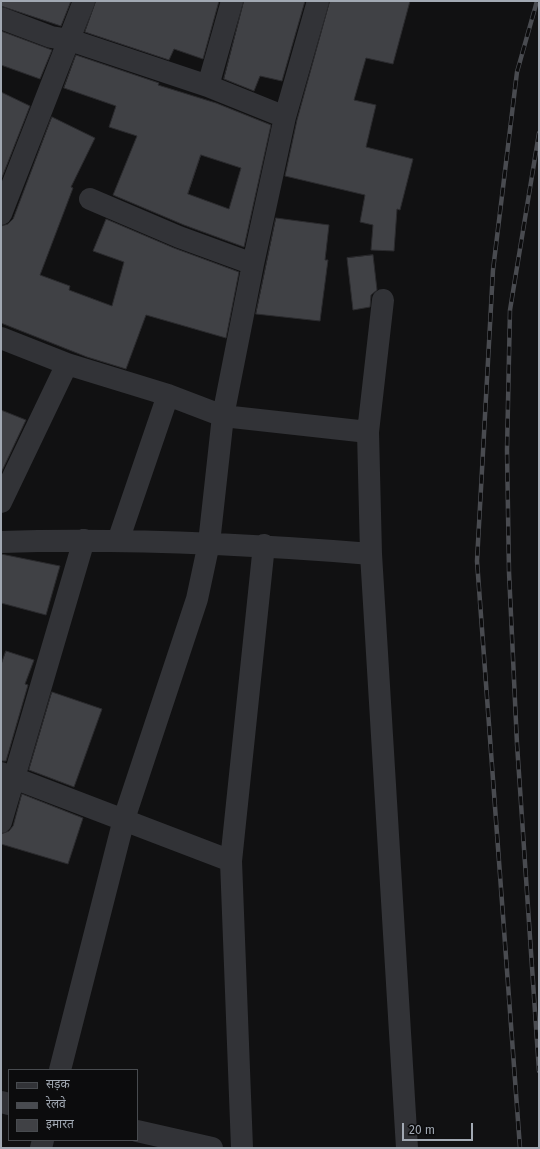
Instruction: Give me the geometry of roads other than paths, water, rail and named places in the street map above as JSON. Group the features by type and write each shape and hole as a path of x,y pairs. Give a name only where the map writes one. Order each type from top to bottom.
{"street":[{"path":"1,214 84,1"},
{"path":"208,86 232,1"},
{"path":"60,1069 124,819 197,599 209,543 223,416 253,264 285,117 318,1"},
{"path":"1,18 51,37 70,40 208,86 285,117"},
{"path":"90,199 179,237 253,264"},
{"path":"383,300 368,432 371,554 407,1148"},
{"path":"1,338 67,364 168,395 223,416 368,432"},
{"path":"1,502 67,364"},
{"path":"118,541 168,395"},
{"path":"1,542 84,540 209,543 264,545 371,554"},
{"path":"1,822 7,776 84,540"},
{"path":"242,1148 231,861 264,545"},
{"path":"7,776 124,819 231,861"},
{"path":"138,1131 212,1148"}],"railway":[{"path":"520,1148 477,561 493,270 517,72 537,1"},
{"path":"539,133 510,310 507,450 509,572 517,744 539,1071"}]}
